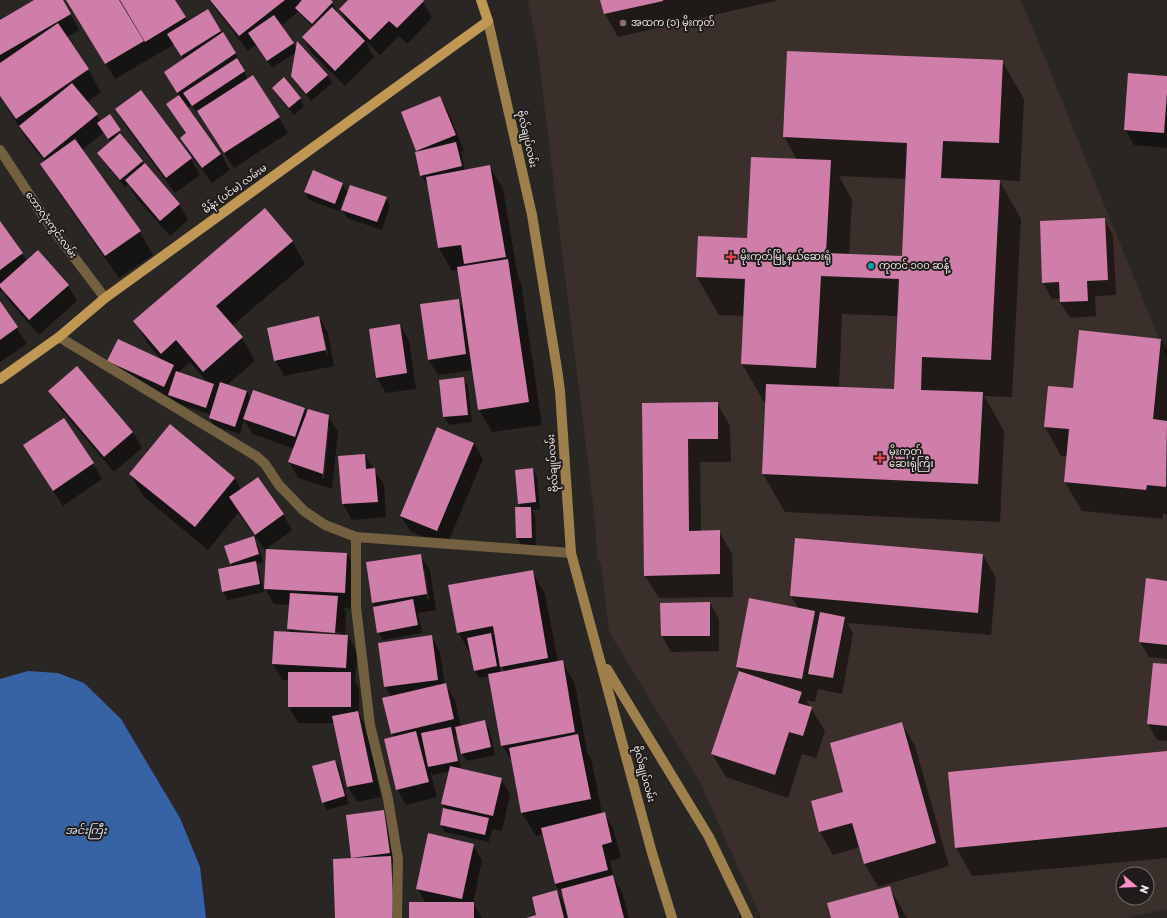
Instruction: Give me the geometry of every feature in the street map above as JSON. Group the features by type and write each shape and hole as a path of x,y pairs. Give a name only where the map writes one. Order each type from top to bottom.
{"main road":[{"name":"ဗိုလ်‌ချုပ်‌လမ်း","path":"481,0 488,22 532,214 560,391 571,553 652,853 672,918"},
{"name":"မိန်း (ပင်မ) လမ်းမ","path":"0,379 58,337 105,298 488,22"},
{"path":"600,659 709,837 748,918"}],"street":[{"name":"‌ဘောလုံးကွင်းလမ်း","path":"0,150 46,220 105,298"},
{"path":"58,337 256,456 265,464 279,486 304,511 325,526 356,537 571,553"},
{"path":"356,537 356,607 370,724 388,799 398,859 397,918"}],"shaded area":[{"name":"မိုးကုတ်‌ ‌ဆေးရုံကြီး","path":"528,0 1021,0 1167,359 1167,909 1127,918 761,918 699,780 609,632 601,565 597,557 595,521 537,46"}],"water":[{"name":"အင်းကြီး","path":"28,671 58,673 84,683 121,719 180,818 200,867 206,918 0,918 0,679"}],"building":[{"path":"34,0 63,0 71,14 0,55 0,20"},
{"path":"66,0 119,0 144,41 105,64"},
{"path":"120,0 175,0 186,17 145,42"},
{"path":"210,0 285,0 239,36"},
{"path":"302,0 331,0 333,2 312,24 295,8"},
{"path":"348,0 424,1 397,28 389,21 370,40 339,9"},
{"path":"600,0 663,0 663,1 604,14"},
{"path":"332,7 365,41 335,71 302,37"},
{"path":"208,9 221,31 181,56 167,34"},
{"path":"274,15 294,43 267,61 248,33"},
{"path":"58,23 89,69 16,119 0,96 0,63"},
{"path":"223,32 236,53 177,93 164,72"},
{"path":"297,41 328,75 306,94 291,76"},
{"name":"ကုတင် ၁၀၀ ဆန့်","path":"787,51 1003,60 999,143 943,141 941,178 1000,180 991,360 922,357 921,390 983,392 978,484 762,474 766,384 894,389 899,279 821,276 816,368 741,364 745,279 696,277 698,236 747,238 751,157 831,160 826,253 902,256 907,143 783,137"},
{"path":"237,58 245,71 192,106 183,93"},
{"path":"1128,73 1167,76 1164,133 1124,130"},
{"path":"253,75 280,117 224,153 197,111"},
{"path":"284,77 301,98 289,108 272,88"},
{"path":"72,83 98,114 44,158 19,126"},
{"path":"141,90 192,158 166,178 115,109"},
{"path":"179,95 221,154 202,168 180,138 186,133 166,104"},
{"path":"440,96 456,135 416,151 401,112"},
{"path":"110,114 121,130 108,139 97,123"},
{"path":"120,133 143,161 120,180 97,153"},
{"path":"75,139 141,231 105,256 40,164"},
{"path":"456,142 462,166 420,176 415,152"},
{"path":"145,163 180,204 160,221 125,180"},
{"path":"490,165 506,257 464,264 461,245 438,248 426,177"},
{"path":"313,170 343,183 335,204 304,192"},
{"path":"350,185 387,197 377,222 341,210"},
{"path":"265,208 293,241 216,306 243,337 203,372 176,340 161,354 133,321"},
{"path":"1105,218 1108,280 1087,281 1088,301 1060,302 1059,282 1042,283 1040,221"},
{"path":"0,221 23,253 0,270"},
{"path":"38,250 69,285 29,320 0,287 0,284"},
{"path":"508,259 529,402 478,410 457,267"},
{"path":"459,299 466,354 428,360 420,304"},
{"path":"0,301 18,327 0,340"},
{"path":"319,316 326,350 274,361 267,328"},
{"path":"400,324 407,373 376,378 369,329"},
{"path":"1079,330 1161,339 1153,419 1167,421 1166,487 1147,485 1146,490 1064,482 1069,429 1044,427 1048,386 1073,388"},
{"path":"118,339 174,365 164,387 107,361"},
{"path":"77,366 133,432 104,457 48,391"},
{"path":"176,371 214,384 206,408 168,395"},
{"path":"464,377 468,415 443,417 439,380"},
{"path":"220,382 247,391 235,427 209,418"},
{"path":"253,390 305,408 295,437 243,419"},
{"path":"718,402 718,439 688,439 689,531 720,530 720,574 644,576 642,403"},
{"path":"308,409 329,415 323,474 288,462"},
{"path":"64,418 94,463 53,491 23,445"},
{"path":"170,424 235,478 195,527 129,474"},
{"path":"437,427 474,443 437,531 400,516"},
{"path":"365,454 366,469 375,468 378,502 342,504 338,456"},
{"path":"533,468 536,502 518,504 515,470"},
{"path":"258,477 284,514 255,535 229,497"},
{"path":"515,507 531,507 532,538 516,538"},
{"path":"254,536 259,554 230,564 224,546"},
{"path":"795,538 983,554 978,613 790,596"},
{"path":"266,549 347,553 345,593 264,589"},
{"path":"421,554 427,594 372,603 366,562"},
{"path":"256,561 260,584 222,592 218,569"},
{"path":"533,570 548,658 500,667 493,626 457,633 448,585"},
{"path":"1146,578 1167,581 1167,645 1139,642"},
{"path":"290,593 338,596 335,633 287,629"},
{"path":"749,598 815,611 802,679 736,667"},
{"path":"413,599 418,625 377,633 373,607"},
{"path":"710,602 710,636 661,636 660,603"},
{"path":"820,612 845,617 833,678 808,674"},
{"path":"274,631 348,635 346,668 272,664"},
{"path":"491,633 497,666 474,671 467,638"},
{"path":"432,635 438,680 384,687 378,643"},
{"path":"563,660 575,732 501,746 488,674"},
{"path":"1153,663 1167,664 1167,726 1147,724"},
{"path":"739,671 802,692 798,703 812,707 803,736 789,732 775,775 711,754"},
{"path":"288,672 351,672 351,707 288,707"},
{"path":"446,683 454,719 391,734 382,698"},
{"path":"358,711 373,782 347,787 332,716"},
{"path":"485,720 491,747 461,754 455,727"},
{"path":"902,722 936,843 864,864 852,823 819,832 811,801 843,792 830,743"},
{"path":"451,727 458,761 428,767 421,733"},
{"path":"416,731 429,782 396,790 384,739"},
{"path":"578,734 591,799 521,813 509,748"},
{"path":"1167,751 1167,827 955,848 948,772"},
{"path":"335,760 345,796 322,803 312,766"},
{"path":"450,766 502,778 493,816 441,804"},
{"path":"443,808 489,818 485,835 440,825"},
{"path":"384,810 390,853 351,858 346,815"},
{"path":"605,812 612,842 602,845 608,870 555,884 541,828"},
{"path":"428,833 474,844 462,899 416,889"},
{"path":"391,856 394,918 335,918 333,859"},
{"path":"613,875 624,918 568,918 561,889"},
{"path":"890,886 899,918 831,918 827,903"},
{"path":"557,890 564,918 526,918 536,915 532,897"},
{"path":"409,902 474,902 474,918 409,918"}],"place":[{"name":"အထက (၁) မိုးကုတ်","path":"623,23"},
{"name":"မိုးကုတ်မြို့နယ်ဆေးရုံ","path":"731,257"},
{"name":"ကုတင် ၁၀၀ ဆန့်","path":"871,266"},
{"name":"မိုးကုတ်‌ ‌ဆေးရုံကြီး","path":"880,458"}]}
